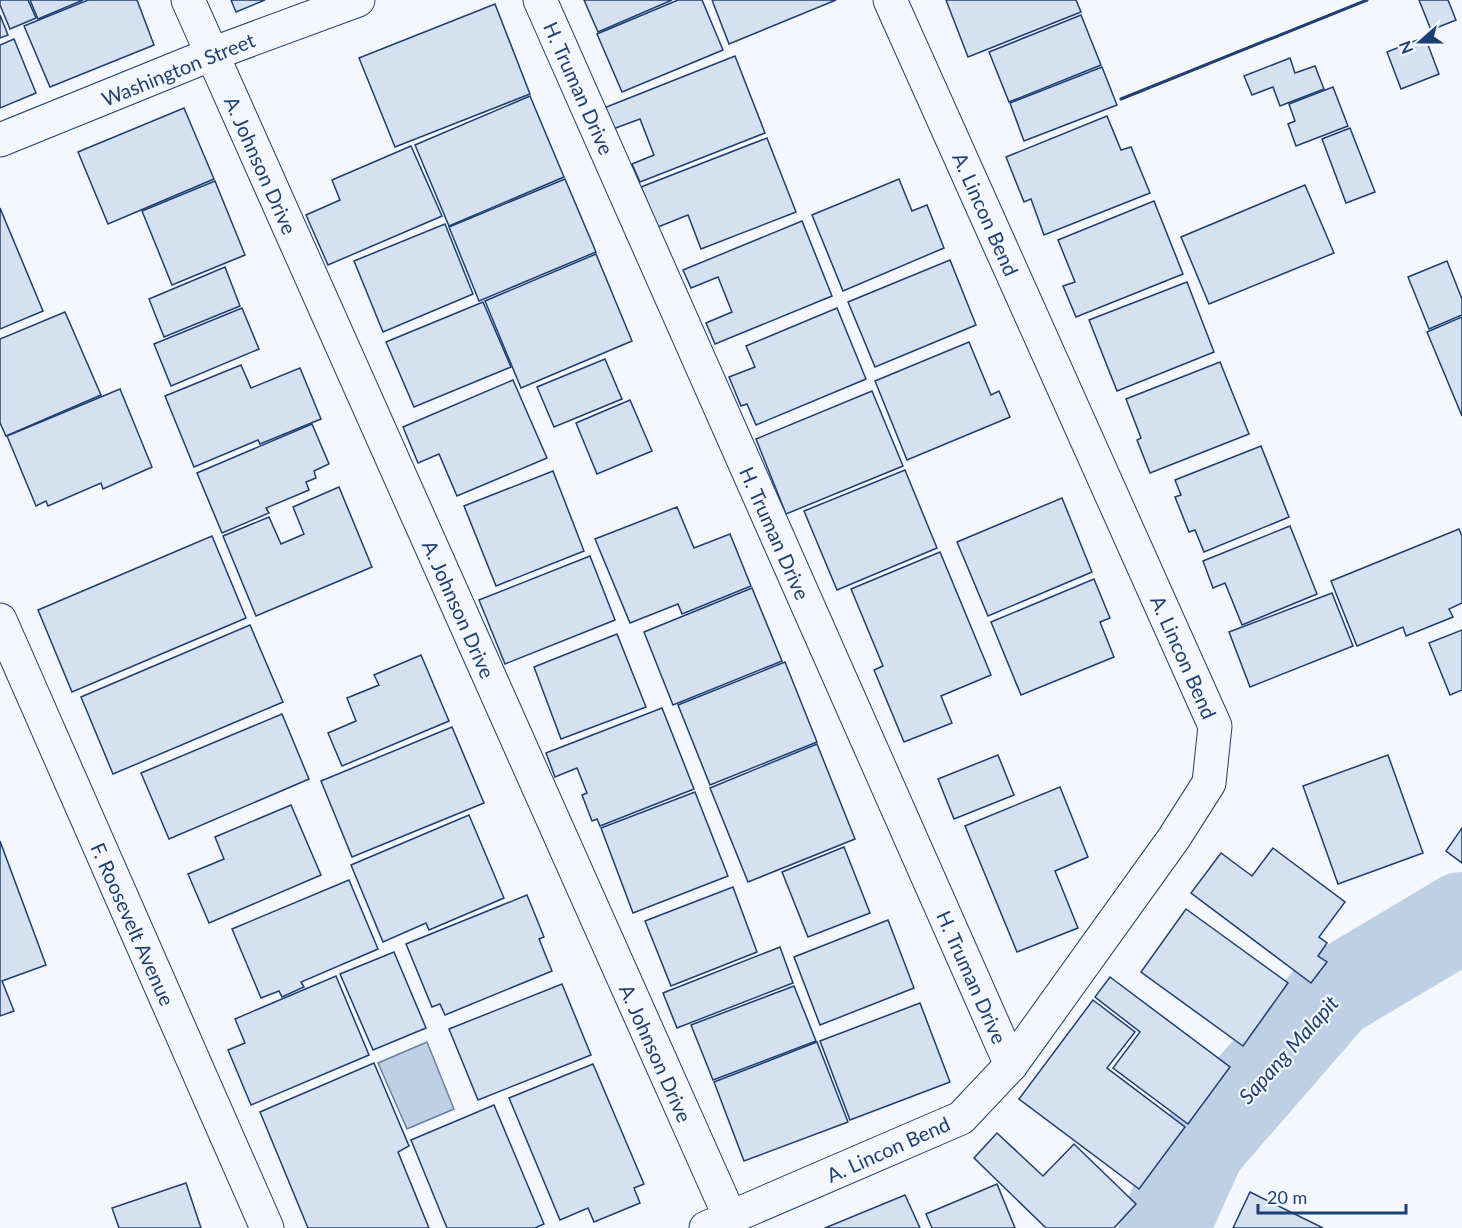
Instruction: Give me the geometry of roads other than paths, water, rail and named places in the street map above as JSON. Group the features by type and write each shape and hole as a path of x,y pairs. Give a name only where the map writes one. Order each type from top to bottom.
{"street":[{"name":"A. Johnson Drive","path":"188,0 718,1223"},
{"name":"Washington Street","path":"0,140 212,54 358,0"},
{"name":"H. Truman Drive","path":"540,0 1011,1065"},
{"name":"A. Lincon Bend","path":"718,1223 961,1118 1011,1065 1174,838 1209,783 1215,726 890,0"},
{"name":"F. Roosevelt Avenue","path":"0,620 267,1228"}],"water":[{"path":"427,1042 454,1109 407,1129 378,1063"}],"waterway":[{"name":"Sapang Malapit","path":"1164,1228 1201,1146 1333,994 1462,917"}]}
